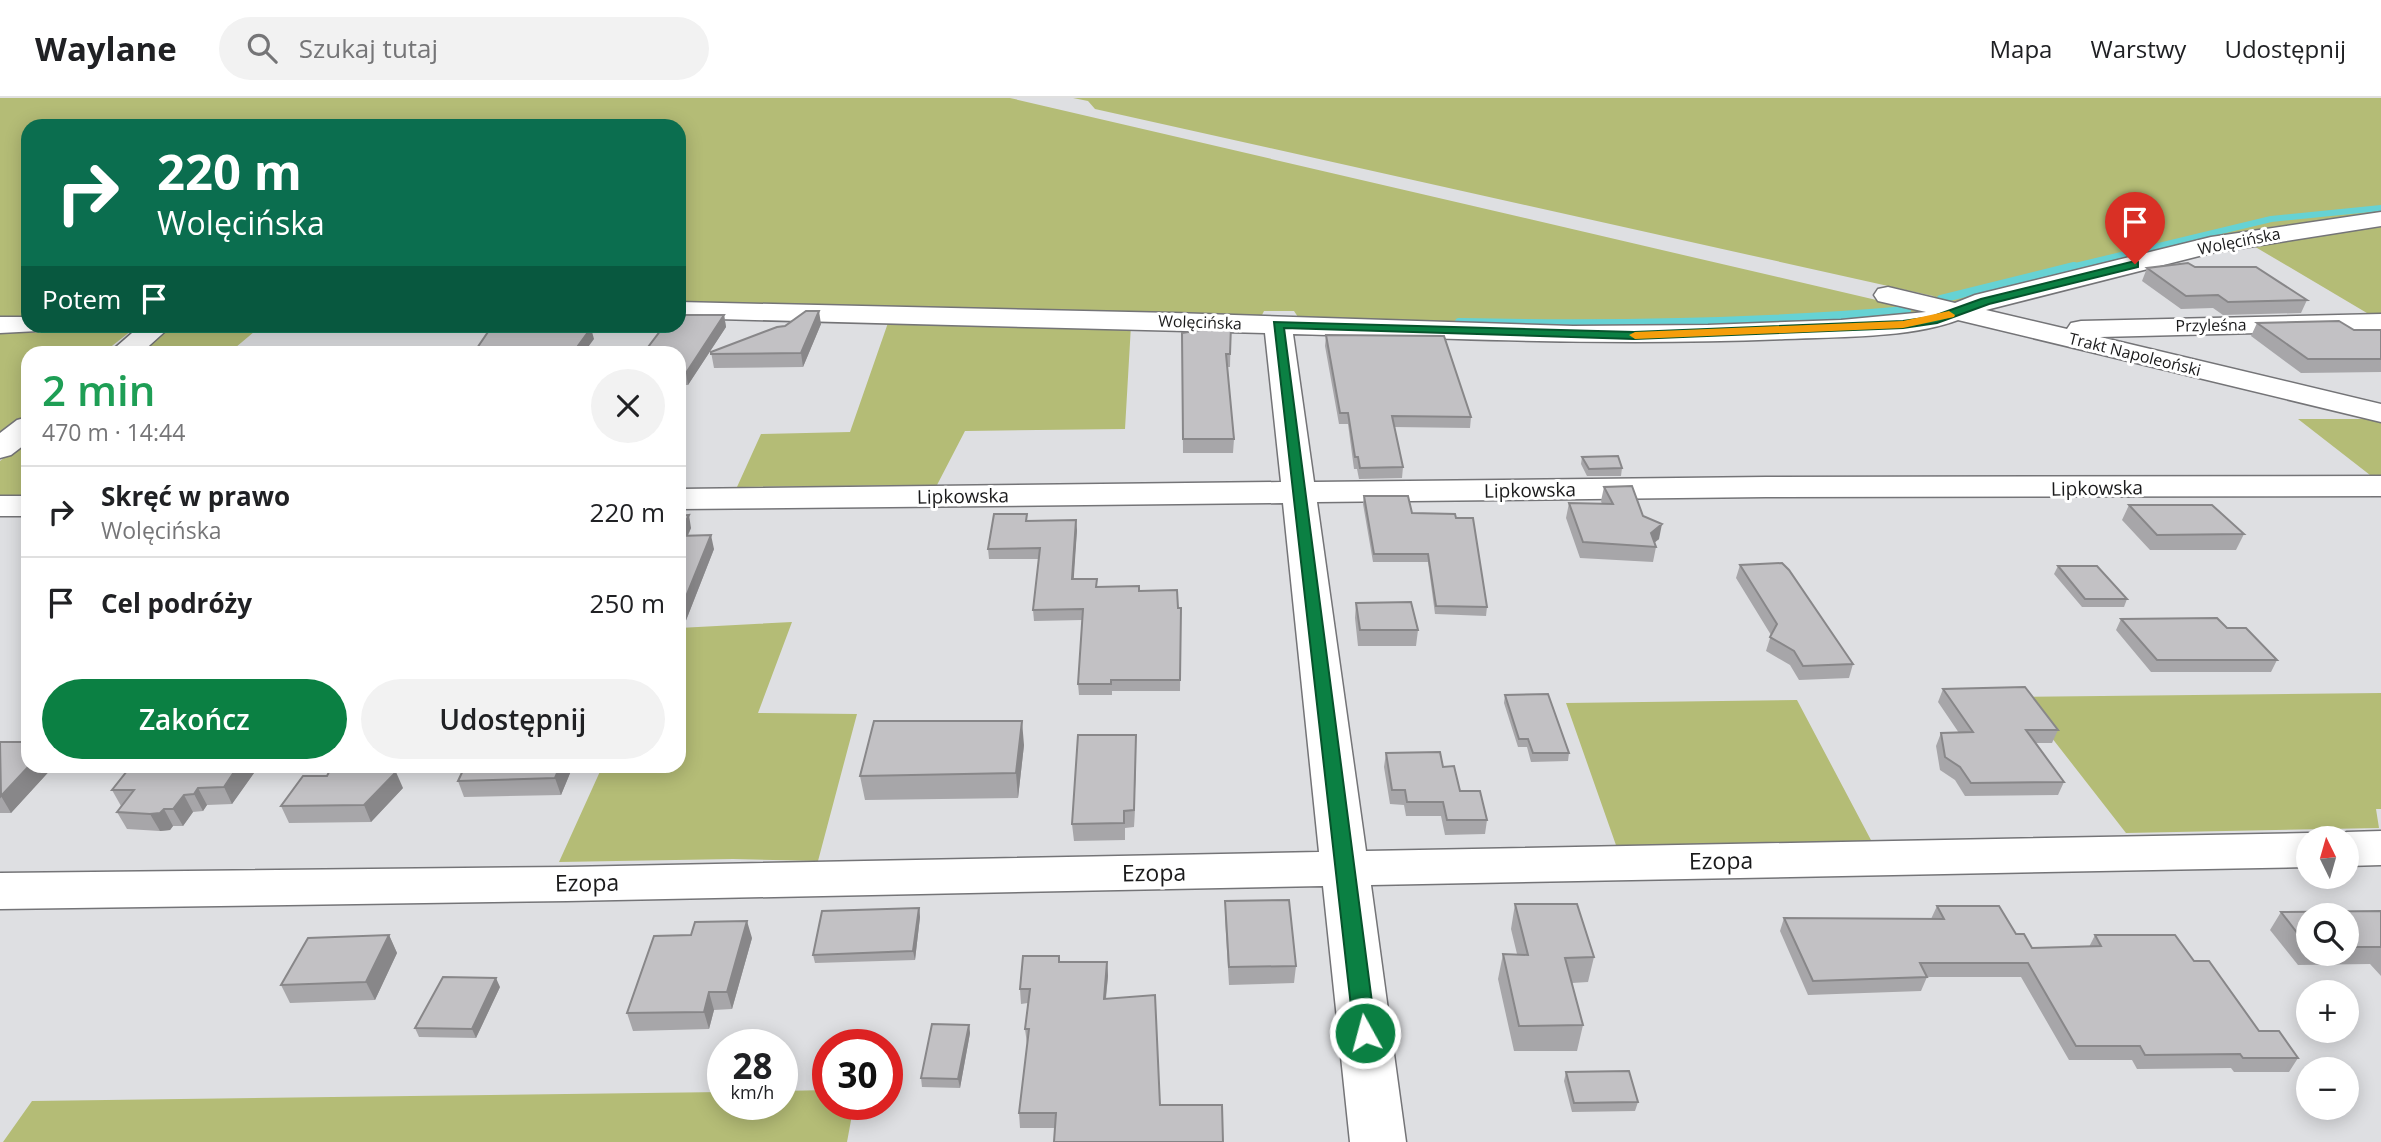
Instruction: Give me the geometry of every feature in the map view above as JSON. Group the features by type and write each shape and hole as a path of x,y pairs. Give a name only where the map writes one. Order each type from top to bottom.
{"street":[{"name":"Wolęcińska","path":"686,310 1646,335 1903,324 1933,320 1985,301 2211,245 2381,219"},
{"name":"Trakt Napoleoński","path":"1888,295 2381,413"},
{"name":"Przyleśna","path":"2041,331 2112,326 2381,322"},
{"path":"1278,324 1378,1142"},
{"path":"0,325 21,325"},
{"path":"131,346 148,333"},
{"path":"0,449 21,432"},
{"name":"Lipkowska","path":"686,499 1752,487 2381,486"},
{"path":"0,506 21,506"},
{"path":"2359,849 2381,848"},
{"name":"Ezopa","path":"0,891 1346,870 2296,850"}],"green space":[{"path":"0,98 1010,98 1932,313 1902,321 1632,332 1300,320 1294,311 1264,311 1260,319 686,305 686,119 21,119 21,319 0,320"},
{"path":"1073,98 2381,98 2381,215 2271,227 1957,306 1933,296 1095,109 1088,101"},
{"path":"2381,227 2381,316 2372,316 2252,245 2295,235"},
{"path":"889,320 1131,325 1125,429 965,431 937,485 737,487 761,434 850,432"},
{"path":"0,333 128,333 112,346 21,346 21,420 0,437"},
{"path":"164,333 253,333 237,346 148,346"},
{"path":"2298,419 2381,419 2381,475 2370,475"},
{"path":"21,444 21,495 0,495 0,461"},
{"path":"792,622 758,713 857,714 818,861 733,859 559,862 599,773 686,773 686,628"},
{"path":"2381,693 2381,809 2376,809 2379,828 2296,826 2296,830 2126,833 2020,697"},
{"path":"1797,700 1872,842 1617,848 1566,703"},
{"path":"812,1090 812,1120 851,1120 847,1142 3,1142 32,1101 707,1092 707,1120 798,1120 798,1091"}],"building":[{"path":"2188,263 2195,267 2256,267 2307,300 2228,302 2218,295 2186,296 2147,268"},
{"path":"806,311 819,311 801,353 711,354 785,326"},
{"path":"686,315 724,315 686,373 686,346 649,346 659,333 686,333"},
{"path":"2339,321 2354,330 2381,330 2381,359 2308,359 2257,323"},
{"path":"1231,325 1230,354 1226,354 1234,439 1183,439 1182,333"},
{"path":"487,333 587,333 578,346 478,346"},
{"path":"1326,335 1444,336 1471,417 1392,416 1403,467 1360,468 1358,457 1355,457 1348,413 1340,413"},
{"path":"1618,456 1622,468 1589,469 1582,457"},
{"path":"1632,486 1643,516 1662,524 1651,533 1656,547 1583,542 1569,503 1613,504 1604,487"},
{"path":"1364,496 1408,496 1412,513 1455,514 1456,518 1473,518 1487,607 1436,606 1428,554 1374,554"},
{"path":"2129,505 2212,505 2244,534 2157,535"},
{"path":"994,514 1027,514 1026,521 1076,520 1072,579 1097,579 1096,587 1139,586 1139,591 1177,590 1178,608 1181,608 1180,680 1111,680 1111,684 1078,684 1083,609 1033,610 1040,548 988,549"},
{"path":"711,535 686,597 686,536"},
{"path":"1782,563 1853,664 1803,666 1794,651 1770,637 1777,624 1740,565"},
{"path":"2058,566 2097,566 2127,599 2085,599"},
{"path":"1411,602 1418,630 1360,630 1356,603"},
{"path":"2217,618 2227,628 2246,628 2277,660 2157,660 2121,619"},
{"path":"2025,687 2058,730 2026,730 2064,782 1971,783 1960,767 1945,757 1941,733 1973,732 1943,689"},
{"path":"1548,694 1569,753 1533,753 1528,739 1519,739 1505,695"},
{"path":"874,721 1022,721 1016,773 860,776"},
{"path":"1078,735 1136,735 1134,810 1124,811 1124,823 1072,824"},
{"path":"0,742 21,742 22,773 1,796"},
{"path":"1440,752 1443,767 1454,766 1460,791 1480,791 1487,820 1447,820 1443,802 1407,802 1405,790 1392,790 1386,753"},
{"path":"125,773 233,773 224,787 198,788 194,794 184,795 173,809 164,809 160,813 117,812 134,790 112,790"},
{"path":"328,773 395,773 364,805 281,806 303,776 327,776"},
{"path":"462,773 557,773 555,778 458,781"},
{"path":"1289,900 1296,966 1229,967 1225,901"},
{"path":"1515,904 1577,904 1594,957 1565,958 1583,1025 1519,1026 1503,954 1528,955"},
{"path":"1937,906 1999,906 2016,934 2024,934 2032,948 2101,946 2095,935 2175,935 2194,961 2209,961 2259,1031 2279,1031 2297,1057 2243,1058 2240,1054 2145,1055 2140,1046 2076,1046 2028,963 1920,963 1927,977 1813,981 1784,918 1944,919"},
{"path":"919,908 913,951 813,955 822,911"},
{"path":"2359,911 2381,911 2381,947 2359,947"},
{"path":"2281,912 2296,912 2296,931"},
{"path":"747,921 727,992 709,992 704,1012 627,1013 654,936 691,935 695,922"},
{"path":"389,935 366,982 281,985 308,938"},
{"path":"1023,956 1059,956 1059,962 1107,962 1104,999 1155,995 1160,1105 1222,1105 1223,1142 1054,1142 1056,1113 1019,1113 1029,1029 1025,1029 1030,989 1020,989"},
{"path":"443,977 496,978 472,1029 415,1028"},
{"path":"932,1024 969,1025 958,1079 921,1078"},
{"path":"1629,1071 1638,1102 1574,1103 1566,1072"}],"waterway":[{"path":"2067,268 2271,219 2381,208"},
{"path":"1941,299 2074,266"},
{"path":"1459,322 1683,322 1907,310"}],"slow traffic":[{"path":"1635,335 1903,324 1949,315"}],"route":[{"path":"1365,1033 1278,324 1634,335 1903,324 1933,320 1985,301 2135,264"}]}
